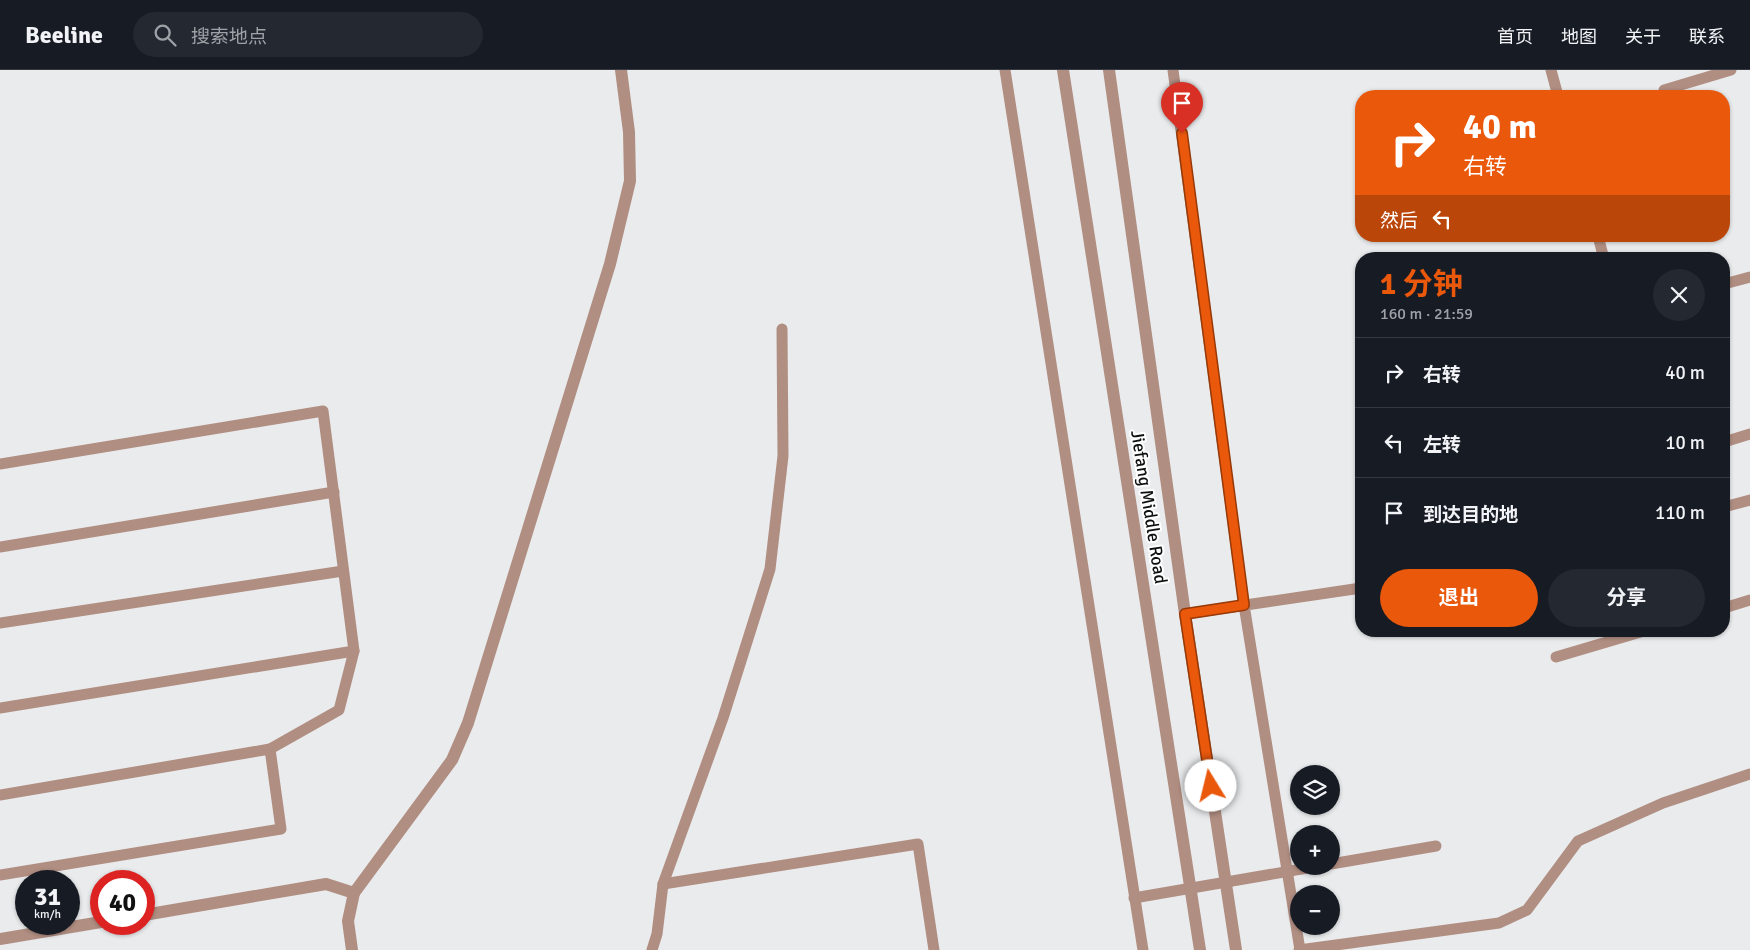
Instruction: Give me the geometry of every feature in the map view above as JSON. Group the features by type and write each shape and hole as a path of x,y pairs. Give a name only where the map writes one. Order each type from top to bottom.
{"street":[{"path":"352,950 348,921 354,893 452,760 468,723 610,264 630,181 629,132 621,70"},
{"name":"Jiefang Middle Road","path":"1063,70 1200,950"},
{"name":"Jiefang Middle Road","path":"1108,70 1185,614 1236,950"},
{"path":"155,913 326,884 354,893"},
{"path":"0,939 90,924"}],"lane":[{"path":"1005,70 1142,950"},
{"path":"1173,70 1244,605 1300,950 1499,923 1527,910 1578,841 1663,803 1750,774"},
{"path":"1551,70 1556,90"},
{"path":"1664,90 1730,70"},
{"path":"1730,282 1750,277"},
{"path":"652,950 657,934 663,884 723,718 770,569 783,456 782,329"},
{"path":"0,464 323,411 354,651 339,710 270,749 0,795"},
{"path":"1730,440 1750,434"},
{"path":"0,547 334,492"},
{"path":"1730,505 1750,500"},
{"path":"0,623 343,571"},
{"path":"1185,614 1355,589"},
{"path":"1730,606 1750,600"},
{"path":"1556,657 1624,637"},
{"path":"0,708 354,651"},
{"path":"0,875 281,829 270,749"},
{"path":"663,884 918,844 934,950"},
{"path":"1340,862 1436,846"},
{"path":"1134,898 1290,871"}],"route":[{"path":"1182,133 1244,605 1185,614 1211,786"}]}
